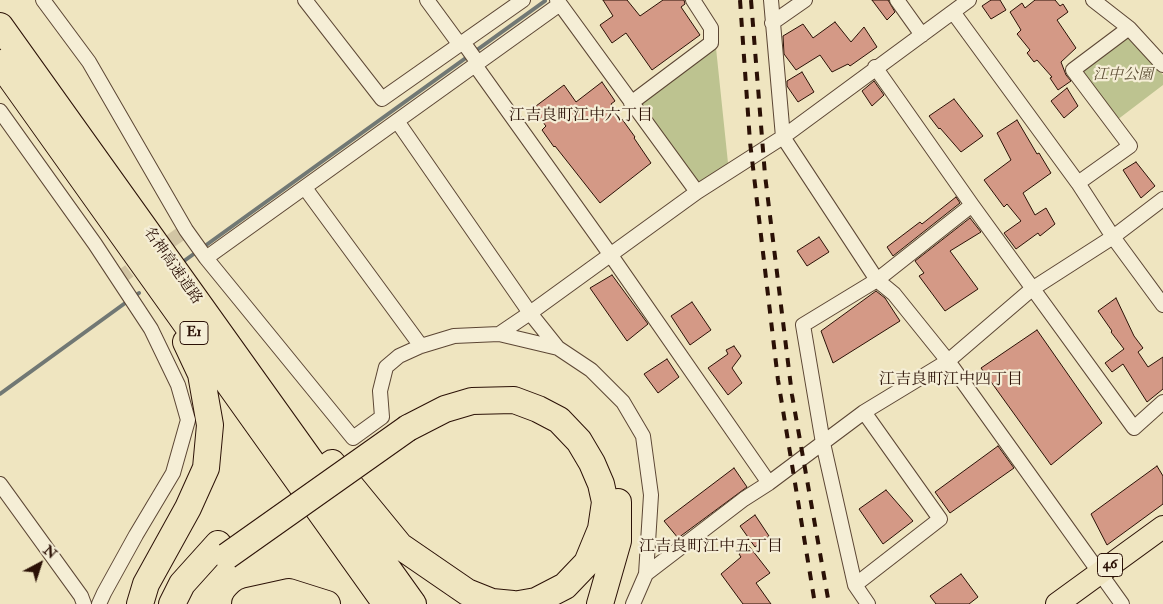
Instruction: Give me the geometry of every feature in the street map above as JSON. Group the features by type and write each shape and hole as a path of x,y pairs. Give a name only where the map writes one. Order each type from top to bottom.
{"highway":[{"name":"名神高速道路","path":"0,26 413,604"},
{"name":"名神高速道路","path":"0,63 386,604"},
{"path":"163,252 400,546 467,592 492,602 513,604"},
{"path":"140,604 146,584 188,508 206,468 210,425 201,374 157,281"},
{"path":"172,604 182,584 222,550 446,391 490,384 522,388 550,398 568,409 585,426 610,461 619,504 618,541 600,604"},
{"path":"403,422 472,401 514,400 538,409 559,420 579,441 592,463 601,484 604,502 601,529 588,563 564,586 536,601 519,604"},
{"path":"188,604 222,550"},
{"path":"245,604 289,592 327,604"}],"main road":[{"name":"46","path":"1082,604 1104,579 1163,527"},
{"name":"46","path":"1056,604 1163,546"}],"street":[{"path":"43,0 88,62 205,257 353,438 382,417 380,391 386,367 399,356 421,346 454,336 499,334 558,348"},
{"path":"305,0 382,100 463,44 522,0"},
{"path":"427,0 476,62 769,483"},
{"path":"631,104 712,42 711,28 692,0"},
{"path":"771,0 783,137 877,280 894,294 948,361 1122,604"},
{"path":"772,24 805,0"},
{"path":"897,0 922,35"},
{"path":"499,334 697,192 783,137 875,67 969,0"},
{"path":"1093,0 1129,28 1163,65"},
{"path":"205,257 305,188 559,2 631,104 697,192"},
{"path":"953,12 1078,183 1113,237 1163,305"},
{"path":"1078,183 1130,146 1074,70 1129,28"},
{"path":"875,67 1032,289 1134,428 1163,402"},
{"path":"0,111 95,244 152,329 178,385 188,420 173,473 136,535 99,604"},
{"path":"397,121 530,313 558,348 591,370 623,402 643,436 650,496 646,574 633,604"},
{"path":"305,188 421,346"},
{"path":"646,574 744,499 769,483 864,412 948,361 1032,289 1113,237 1163,200"},
{"path":"868,604 854,585 823,443 803,325 877,280 972,205"},
{"path":"854,585 940,520 864,412"},
{"path":"0,484 81,596 84,604"}],"green space":[{"name":"江中公園","path":"1129,34 1163,75 1163,85 1117,120 1080,70"},
{"path":"716,48 728,163 699,185 640,105"}],"building":[{"path":"603,0 627,0 640,16 663,0 684,0 685,4 681,7 700,35 652,70 626,33 612,43 600,25 613,16"},
{"path":"872,0 888,0 895,12 887,20"},
{"path":"991,0 1000,0 1006,10 991,19 982,6"},
{"path":"1035,0 1055,0 1060,6 1063,4 1068,12 1057,20 1076,48 1061,62 1066,75 1071,81 1058,90 1050,78 1052,77 1037,60 1034,62 1027,53 1030,50 1017,34 1021,30 1010,12 1022,3 1025,8"},
{"path":"835,22 851,42 864,27 877,47 850,66 848,64 832,72 820,55 796,70 784,54 783,36 803,24 813,38"},
{"path":"802,72 814,92 798,102 787,86 787,81"},
{"path":"874,81 884,95 872,106 862,91"},
{"path":"602,82 615,101 611,104 651,163 600,203 554,147 542,130 546,126 532,109 564,85 576,102"},
{"path":"1067,88 1078,106 1064,118 1051,101"},
{"path":"954,99 983,136 961,152 929,116"},
{"path":"1017,120 1037,154 1039,153 1051,173 1023,193 1035,215 1046,208 1055,224 1040,236 1038,233 1016,249 1004,233 1021,221 1007,204 1004,207 984,180 1011,160 997,133"},
{"path":"1136,162 1155,186 1141,198 1123,170"},
{"path":"956,197 960,203 893,256 887,247 920,222 922,224"},
{"path":"970,218 981,232 950,251 978,289 945,311 919,276 924,273 915,261"},
{"path":"819,237 829,252 807,266 797,251"},
{"path":"612,275 648,324 627,341 590,288"},
{"path":"876,291 885,298 900,321 833,363 821,331"},
{"path":"1116,298 1134,336 1143,348 1138,352 1148,367 1163,357 1163,389 1147,402 1123,364 1112,372 1105,363 1124,349 1098,311"},
{"path":"692,302 711,330 690,345 671,316"},
{"path":"1037,330 1102,423 1051,465 981,368"},
{"path":"734,346 741,356 732,368 742,383 728,395 708,368 728,354 726,350"},
{"path":"667,359 679,377 658,393 644,374"},
{"path":"998,446 1014,468 950,513 935,492"},
{"path":"1157,466 1163,476 1163,504 1107,545 1091,514"},
{"path":"734,468 747,487 678,538 664,521"},
{"path":"886,490 913,521 883,544 859,509"},
{"path":"755,515 769,536 755,547 740,526"},
{"path":"749,546 770,573 756,583 771,604 743,604 721,574 741,557 739,554"},
{"path":"961,574 978,597 969,604 936,604 930,596"}],"waterway":[{"path":"184,261 545,1"},
{"path":"0,394 139,293"}],"tunnel":[{"path":"118,279 186,230"}],"railway":[{"path":"740,0 750,142 778,380 815,604"},
{"path":"751,0 765,175 792,395 829,604"}],"district":[{"name":"江吉良町江中六丁目","path":"581,117"},
{"name":"江吉良町江中四丁目","path":"951,381"},
{"name":"江吉良町江中五丁目","path":"711,548"}]}
